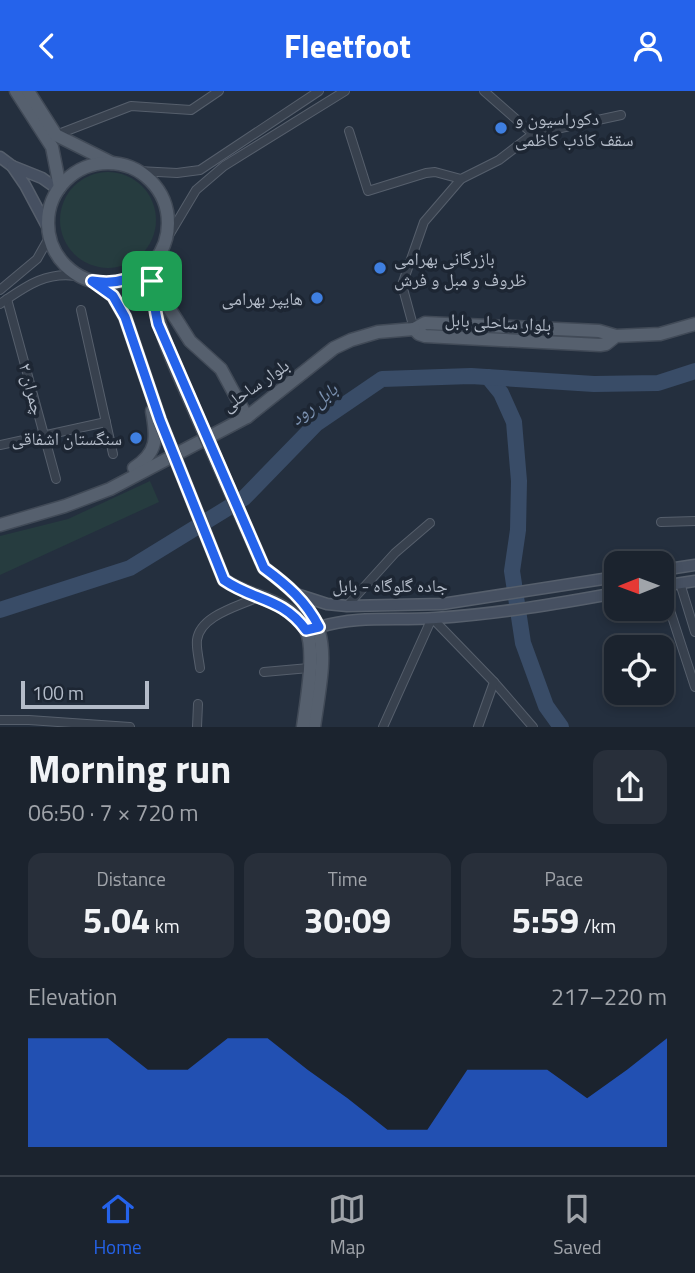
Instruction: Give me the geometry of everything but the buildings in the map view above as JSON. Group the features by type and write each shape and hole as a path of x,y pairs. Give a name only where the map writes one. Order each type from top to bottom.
{"main road":[{"path":"16,91 54,141 138,170 161,194 167,209 165,242 154,262 126,281 109,283 87,279"},
{"path":"28,91 54,141 53,161 49,172 42,178"},
{"path":"0,157 12,166 60,188"},
{"path":"53,161 60,188"},
{"path":"49,233 51,208 60,188 70,177 83,169 112,163"},
{"path":"12,166 49,233 56,253 67,267 113,296 125,317 160,420 224,580 238,590 287,609 313,629 322,654 314,727"},
{"path":"154,262 153,303 158,324 264,568 296,594 312,613 313,629 303,727"},
{"path":"152,281 190,341 221,369 247,417"},
{"name":"بلوار ساحلی بابل","path":"414,329 425,323 599,331 616,336 660,334 695,324"},
{"name":"بلوار ساحلی","path":"0,525 65,506 110,489 247,417 334,348 362,335 414,329"},
{"path":"110,489 144,461 155,443 156,432 142,365"},
{"path":"674,568 695,565"},
{"name":"جاده گلوگاه - بابل","path":"296,594 346,607 442,604 604,579"},
{"path":"674,584 695,581"},
{"path":"313,629 355,619 489,614 604,595"}],"street":[{"path":"54,141 131,106 191,110 205,95 219,91"},
{"path":"138,170 177,173 200,170 318,91"},
{"path":"165,242 197,190 224,166 345,91"},
{"path":"484,91 533,134"},
{"path":"414,329 402,285 424,222 461,179 499,160 533,134 621,115"},
{"path":"349,131 368,191 426,173 435,172 461,179"},
{"path":"0,290 37,260 49,233"},
{"path":"4,302 20,290 63,273 87,279"},
{"path":"13,281 20,290"},
{"name":"چمران ۲","path":"4,302 56,479"},
{"path":"80,310 113,454"},
{"path":"0,445 106,422"},
{"path":"661,522 695,521"},
{"path":"346,607 395,553 430,523"},
{"path":"680,583 695,632"},
{"path":"200,667 197,638 203,626 217,615 258,597"},
{"path":"383,727 432,618 533,727"},
{"path":"673,621 695,687"},
{"path":"264,672 309,668"},
{"path":"478,727 494,682"},
{"path":"197,727 198,704"},
{"path":"0,720 130,727"}],"green space":[{"path":"108,172 126,176 142,186 152,202 156,220 152,238 142,254 126,264 108,268 90,264 74,254 64,238 60,220 64,202 74,186 90,176"},
{"path":"150,481 159,502 0,575 0,536 68,519"}],"waterway":[{"name":"بابل رود","path":"0,610 130,568 244,498 316,424 382,379 471,376 594,384 658,383 695,371"},
{"path":"488,377 501,393 514,422 519,481 518,530 512,571 523,643 546,706 561,727"}],"place":[{"name":"دکوراسیون و سقف کاذب کاظمی","path":"501,128"},
{"name":"بازرگانی بهرامی ظروف و مبل و فرش","path":"380,268"},
{"name":"هایپر بهرامی","path":"317,298"},
{"name":"سنگستان اشفاقی","path":"136,438"}],"route":[{"path":"154,262 152,281 158,324 264,568 292,590 312,613 319,627 306,630 287,609 238,590 224,580 160,420 125,317 113,296 92,281 126,281 154,262"}]}
